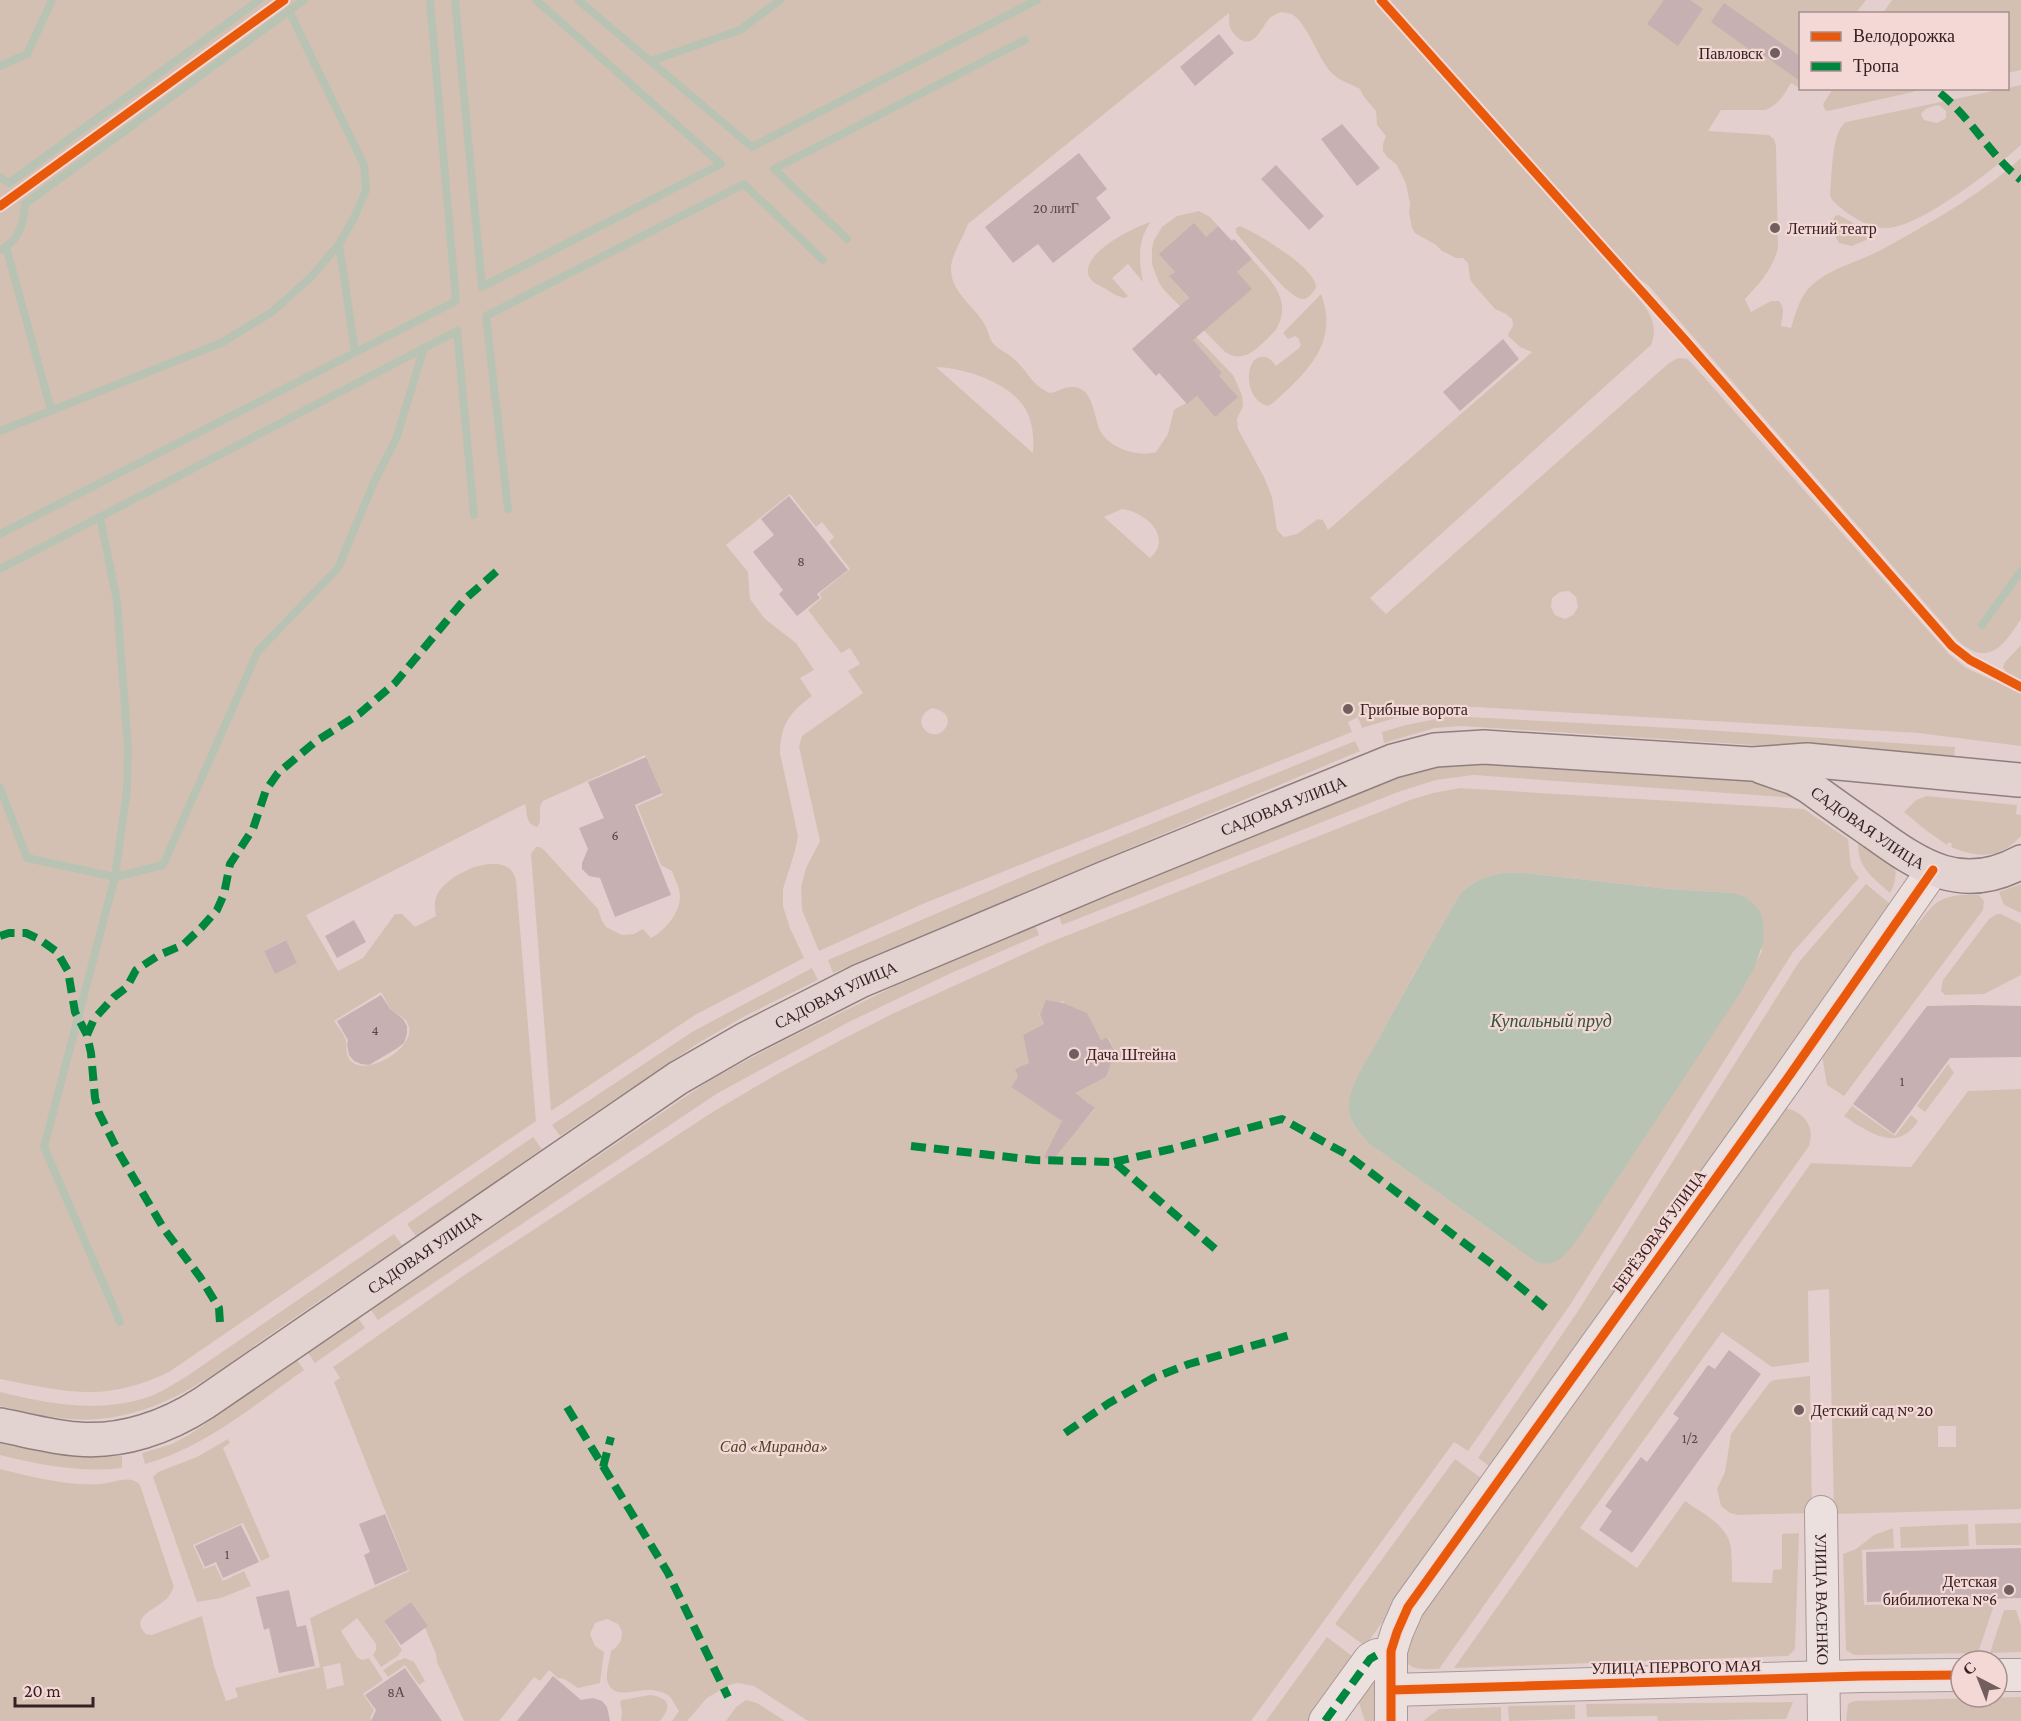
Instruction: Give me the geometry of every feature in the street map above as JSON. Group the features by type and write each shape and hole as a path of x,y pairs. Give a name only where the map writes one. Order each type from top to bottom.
{"main road":[{"name":"САДОВАЯ УЛИЦА","path":"0,1425 54,1436 96,1439 128,1435 175,1420 204,1403 678,1078 744,1040 860,981 1374,767 1411,755 1457,747 1513,748 1752,764 1807,760 2019,780"},
{"name":"САДОВАЯ УЛИЦА","path":"1752,764 1775,770 1808,786 1898,850 1933,870 1950,875 1973,877 2008,869 2021,862"}],"street":[{"name":"БЕРЁЗОВАЯ УЛИЦА","path":"1391,1721 1391,1651 1408,1607 1787,1079 1933,870"},
{"name":"УЛИЦА ВАСЕНКО","path":"1821,1512 1824,1721"},
{"path":"1325,1721 1370,1659 1377,1655"},
{"name":"УЛИЦА ПЕРВОГО МАЯ","path":"1392,1690 1949,1675"}],"green space":[{"path":"0,0 1866,0 1857,12 1799,12 1799,88 1791,83 1778,102 1765,110 1721,110 1708,131 1769,135 1774,139 1778,248 1769,269 1745,299 1751,312 1771,301 1779,301 1783,310 1781,326 1791,328 1802,299 1809,288 1820,278 1879,251 1934,220 1988,185 2021,158 2021,619 2002,645 1995,650 1979,653 1958,641 1649,286 1633,274 1618,277 1639,299 1650,316 1654,335 1651,345 1370,598 1386,614 1669,363 1678,358 1688,359 1949,654 1966,668 2021,693 2021,746 1918,733 1475,707 1446,708 1418,713 1362,728 1358,717 1348,722 1352,732 925,903 819,951 802,910 801,887 806,868 820,841 799,747 802,736 863,693 848,671 860,664 850,648 841,653 808,610 822,598 819,594 850,569 829,542 834,537 822,522 816,527 790,494 726,545 748,572 750,599 765,619 796,643 814,670 800,678 812,696 797,708 784,727 780,753 798,836 783,889 783,906 804,958 695,1015 551,1111 531,854 536,847 544,850 598,909 606,927 622,935 634,934 643,929 651,938 663,929 677,911 680,896 672,871 661,865 637,806 663,795 645,755 543,801 537,827 530,824 525,804 306,915 338,971 363,958 395,914 402,914 415,927 436,916 436,897 447,882 456,876 487,864 497,864 509,869 516,880 536,1121 169,1372 146,1382 105,1391 85,1392 46,1388 0,1379","holes":["1280,12 1293,15 1298,19 1329,70 1340,79 1360,89 1376,111 1377,125 1386,136 1383,151 1397,165 1406,184 1410,204 1409,213 1415,233 1442,251 1456,258 1463,258 1468,263 1470,279 1474,285 1495,309 1512,319 1513,326 1508,336 1520,347 1532,352 1328,530 1323,520 1318,519 1297,534 1284,537 1277,530 1272,497 1264,477 1238,429 1237,419 1243,406 1242,395 1233,375 1179,319 1170,315 1166,318 1205,360 1208,358 1222,373 1219,376 1215,417 1197,396 1174,410 1168,434 1156,452 1133,452 1118,447 1105,438 1098,426 1092,404 1080,388 1067,387 1050,393 1034,382 1014,359 994,345 981,318 960,294 951,271 955,253 968,224 1229,13 1229,25 1233,32 1247,42 1257,36 1271,17","936,367 974,374 1000,385 1011,393 1029,417 1033,432 1033,453","1122,509 1136,513 1149,521 1159,540 1155,553 1150,558 1104,517","1569,591 1576,597 1578,607 1573,615 1565,619 1555,615 1551,607 1552,598 1560,592","932,708 939,710 947,717 946,727 941,732 929,733 922,725 925,713","285,940 296,963 275,973 264,951","381,992 391,1010 406,1021 409,1035 405,1043 389,1058 379,1063 360,1065 352,1062 348,1057 345,1039 334,1021"]},
{"path":"1892,0 2021,0 2021,70 2009,73 2009,12 1884,12"},
{"path":"2021,85 2021,145 1994,168 1939,207 1903,225 1889,228 1873,226 1858,220 1832,200 1830,195 1832,167 1837,135 1846,122 1997,90 2009,90 2009,88","holes":["1939,105 1946,111 1946,118 1937,123 1924,120 1921,114"]},
{"path":"1832,90 1916,90 1828,111 1825,110 1823,104"},
{"path":"1199,211 1210,217 1218,226 1170,277 1190,300 1237,272 1252,259 1278,291 1281,300 1281,319 1276,330 1246,355 1232,355 1224,351 1164,290 1152,264 1154,240 1162,227 1177,216"},
{"path":"1839,215 1870,233 1871,238 1852,246 1839,243 1833,226 1835,216"},
{"path":"1151,222 1141,243 1143,282 1128,264 1112,278 1128,296 1125,298 1119,297 1092,280 1088,273 1094,256 1112,241"},
{"path":"1240,226 1285,252 1307,271 1314,280 1316,288 1310,295 1302,299 1287,290 1236,233 1236,228"},
{"path":"1321,294 1326,312 1326,327 1323,342 1316,356 1308,368 1273,403 1268,406 1260,402 1250,387 1249,377 1253,362 1258,357 1265,357 1276,366 1299,348 1301,345 1298,338 1295,336 1288,339 1283,333"},
{"path":"2021,645 2021,682 2007,674 2003,667"},
{"path":"1451,716 1955,747 1954,758 1461,726 1435,728 1384,743 1382,732"},
{"path":"1355,741 1360,751 833,973 828,960 1031,873"},
{"path":"1476,764 1762,782 1810,799 1473,775 1436,780 1398,792 1062,925 1059,916 1396,778 1436,767"},
{"name":"Сад «Миранда»","path":"1460,788 1804,809 1848,839 1851,867 1859,878 1793,952 1570,1305 1468,1451 1454,1442 1251,1721 808,1721 754,1686 738,1683 729,1685 707,1698 687,1721 672,1721 679,1711 668,1695 651,1690 625,1693 614,1690 610,1686 607,1677 611,1651 620,1642 622,1632 618,1624 607,1619 595,1623 590,1634 595,1646 604,1652 600,1683 578,1688 558,1678 549,1670 540,1681 534,1677 499,1721 464,1721 437,1662 425,1628 428,1626 411,1602 384,1621 402,1650 398,1656 381,1667 373,1655 376,1644 357,1618 341,1631 357,1657 362,1660 369,1658 383,1680 363,1694 374,1710 370,1718 372,1721 0,1721 0,1469 62,1482 101,1484 132,1480 140,1485 174,1587 165,1600 143,1617 140,1622 141,1628 146,1634 152,1635 202,1616 214,1666 226,1701 238,1697 235,1688 320,1667 310,1618 409,1571 334,1382 340,1378 333,1367 463,1276 711,1113 843,1039 892,1014 1048,943 1410,800","holes":["1503,873 1525,873 1669,889 1734,893 1751,901 1762,951 1742,990 1536,1262 1368,1143 1356,1129 1350,1116 1354,1085 1411,979 1460,894 1475,882","1049,1001 1058,1003 1063,1001 1068,1012 1075,1008 1079,1010 1101,1040 1108,1037 1119,1058 1106,1065 1108,1070 1106,1077 1098,1081 1092,1079 1043,1108 1011,1087 1030,1063 1023,1035 1044,1024 1039,1014 1043,1012","1082,1098 1095,1109 1075,1132 1061,1122","340,1663 344,1685 327,1689 323,1667"]},
{"path":"1927,796 2017,805 2016,814 2021,815 2021,836 2005,849 1988,855 1979,855 1951,847 1952,844 1949,842 1947,845 1904,812 1916,800"},
{"path":"1859,835 1892,859 1895,876 1890,893 1870,875 1861,862"},
{"path":"1866,884 1889,903 1889,911 1492,1468 1478,1458 1578,1311 1799,962"},
{"path":"2021,884 2021,913 2004,905 1999,892"},
{"path":"1959,895 1979,895 1984,901 1983,910 1844,1096 1827,1085 1821,1050 1912,922 1917,925 1939,902"},
{"path":"1997,914 2021,924 2021,975 1984,994 1945,995 1941,991 1943,980 1989,919"},
{"path":"1035,925 1039,935 949,974 847,1023 718,1093 378,1320 371,1310 710,1080 895,986"},
{"path":"812,968 818,980 745,1016 697,1044 560,1136 552,1125 692,1032"},
{"path":"1948,1064 1954,1073 1925,1112 1917,1106"},
{"name":"Детский сад № 20","path":"2021,1089 2021,1509 1836,1514 1834,1512 1829,1289 1808,1291 1809,1362 1772,1367 1722,1332 1580,1528 1637,1568 1685,1501 1713,1520 1725,1533 1731,1548 1732,1582 1772,1583 1773,1570 1782,1569 1782,1534 1799,1533 1795,1649 1788,1656 1454,1668 1811,1163 1911,1167 1968,1091","holes":["1938,1426 1956,1426 1956,1447 1938,1447"]},
{"path":"1852,1106 1895,1136 1911,1115 1918,1121 1910,1131 1901,1136 1882,1137 1844,1116"},
{"path":"1785,1108 1798,1113 1807,1121 1811,1133 1809,1146 1439,1669 1413,1667 1407,1660 1406,1635"},
{"path":"533,1137 542,1149 416,1236 407,1224"},
{"path":"394,1234 402,1245 219,1370 175,1397 126,1415 87,1420 37,1414 0,1406 0,1392 57,1403 94,1406 113,1405 156,1394 187,1376"},
{"path":"358,1318 365,1328 315,1363 308,1353"},
{"path":"297,1360 304,1370 248,1411 188,1447 145,1464 142,1453 172,1444 192,1433"},
{"path":"1810,1376 1812,1513 1738,1515 1730,1513 1721,1506 1717,1489 1725,1472 1731,1434 1770,1382"},
{"path":"228,1439 230,1443 223,1448 270,1557 261,1561 243,1523 193,1545 204,1569 215,1565 223,1581 244,1571 251,1586 221,1598 197,1602 153,1477 158,1472 197,1457"},
{"path":"0,1443 68,1456 122,1456 122,1468 76,1469 30,1462 0,1455"},
{"path":"1455,1459 1485,1481 1365,1646 1335,1624"},
{"path":"2021,1523 2021,1545 1976,1545 1975,1524"},
{"path":"1968,1524 1969,1546 1901,1548 1900,1527"},
{"path":"1893,1528 1894,1548 1862,1550 1864,1605 1995,1602 1979,1649 1949,1649 1949,1653 1854,1655 1846,1650 1843,1554 1856,1549 1874,1535"},
{"path":"2004,1610 2016,1610 2021,1625 2021,1652 1991,1649"},
{"path":"1327,1637 1356,1659 1311,1721 1266,1721"},
{"path":"405,1658 414,1662 425,1681 419,1685 405,1665 388,1677 383,1670"},
{"path":"1378,1670 1379,1721 1365,1721 1358,1700"},
{"path":"650,1695 662,1698 667,1704 660,1721 621,1721 620,1702 622,1700"},
{"path":"2009,1697 2021,1697 2021,1721 1846,1721 1848,1704 1854,1701 1949,1699 1949,1709 2009,1709"},
{"path":"746,1700 757,1703 785,1721 726,1721 736,1707"},
{"path":"1793,1702 1786,1719 1658,1721 1657,1716 1587,1717 1586,1704"},
{"path":"1575,1705 1575,1719 1509,1721 1508,1706"},
{"path":"1501,1707 1501,1721 1423,1721 1439,1709"}],"water":[{"name":"Купальный пруд","path":"1503,873 1525,873 1669,889 1734,893 1751,901 1760,911 1763,921 1764,940 1755,966 1742,990 1577,1240 1560,1259 1543,1264 1536,1262 1368,1143 1354,1125 1349,1109 1353,1086 1361,1070 1460,894 1480,880"}],"building":[{"path":"1664,0 1690,0 1703,9 1678,46 1647,24"},
{"path":"1724,3 1799,55 1799,80 1752,47 1750,50 1711,22"},
{"path":"1219,34 1234,53 1195,86 1180,67"},
{"path":"1342,124 1380,168 1357,186 1321,139"},
{"path":"1079,153 1107,189 1096,198 1111,218 1053,263 1038,244 1013,263 985,227"},
{"path":"1276,165 1324,216 1309,230 1261,179"},
{"path":"1194,223 1206,237 1218,226 1232,241 1234,239 1252,259 1237,272 1252,289 1193,340 1222,373 1219,376 1238,397 1215,417 1197,396 1187,404 1159,373 1156,376 1132,349 1189,298 1169,276 1175,272 1159,254"},
{"path":"1503,339 1519,359 1460,411 1443,392"},
{"path":"789,496 848,570 817,594 820,598 797,616 779,594 783,590 753,552 774,535 761,519"},
{"path":"646,757 662,793 635,805 671,895 615,917 600,878 589,876 582,869 588,849 579,828 604,818 588,782"},
{"path":"354,920 366,942 337,958 325,936"},
{"path":"286,940 297,963 275,974 264,951"},
{"path":"381,995 390,1009 403,1019 407,1026 407,1034 404,1043 396,1049 369,1065 361,1064 349,1055 348,1040 337,1021"},
{"name":"Дача Штейна","path":"1046,1000 1063,1003 1087,1013 1101,1040 1107,1037 1119,1058 1111,1063 1106,1077 1075,1093 1095,1108 1051,1162 1044,1157 1062,1121 1011,1087 1018,1077 1015,1069 1029,1063 1023,1035 1044,1024 1040,1015"},
{"path":"1927,1006 2021,1006 2021,1057 1950,1058 1894,1134 1853,1104"},
{"path":"1729,1350 1761,1374 1632,1553 1599,1530 1612,1511 1605,1506 1641,1457 1647,1462 1679,1418 1673,1414 1708,1365 1715,1369"},
{"path":"385,1514 408,1570 375,1585 364,1555 370,1552 359,1524"},
{"path":"241,1525 259,1562 223,1578 216,1562 205,1567 195,1546"},
{"path":"2021,1548 2021,1598 1867,1602 1866,1552"},
{"path":"289,1590 297,1627 306,1625 315,1666 279,1673 269,1628 264,1630 256,1597"},
{"path":"411,1602 428,1626 401,1645 384,1621"},
{"path":"405,1668 442,1721 371,1721 376,1710 365,1695"},
{"path":"553,1676 581,1700 593,1698 602,1701 607,1707 610,1721 517,1721"}],"waterway":[{"path":"0,66 27,54 52,0"},
{"path":"0,177 9,183 259,0"},
{"path":"0,250 16,237 25,204 304,0"},
{"path":"0,534 456,301 430,0"},
{"path":"455,0 482,287 721,164 536,0"},
{"path":"578,0 752,147 1037,0"},
{"path":"651,61 740,30 780,0"},
{"path":"0,431 221,343 272,312 311,277 339,244 366,190 364,165 289,11"},
{"path":"847,239 774,169 1025,40"},
{"path":"508,509 486,316 744,184 823,260"},
{"path":"339,244 355,351"},
{"path":"6,247 51,410"},
{"path":"0,569 457,331 474,515"},
{"path":"0,788 27,858 115,877 163,865 258,651 338,568 374,482 396,439 424,348"},
{"path":"100,517 117,601 128,749 127,790 115,877 44,1147 120,1322"},
{"path":"1982,625 2021,571"}],"marked path":[{"path":"1940,93 2021,180"},
{"path":"87,1035 94,1019 114,997 127,987 136,970 159,955 183,945 217,910 224,894 230,864 253,829 266,790 278,773 315,742 359,714 395,683 464,600 497,571"},
{"path":"0,936 9,933 26,933 39,939 57,952 68,971 75,1012 87,1035 91,1053 95,1098 99,1113 119,1153 164,1229 200,1277 219,1308 220,1323"},
{"path":"1114,1162 1282,1119 1346,1154 1492,1264 1547,1309"},
{"path":"911,1146 1035,1160 1114,1162 1220,1253"},
{"path":"1065,1433 1109,1403 1153,1378 1189,1364 1290,1335"},
{"path":"567,1407 668,1573 728,1697"},
{"path":"603,1467 611,1437"},
{"path":"1325,1721 1370,1659 1377,1655"}],"cycle path":[{"path":"0,206 284,0"},
{"path":"1381,0 1685,340 1952,646 1970,660 2021,687"},
{"path":"1391,1721 1391,1651 1408,1607 1787,1079 1933,870"},
{"path":"1392,1690 1949,1675"}],"place":[{"name":"Павловск","path":"1775,53"},
{"name":"Летний театр","path":"1775,228"},
{"name":"Грибные ворота","path":"1348,709"},
{"name":"Дача Штейна","path":"1074,1054"},
{"name":"Детский сад № 20","path":"1799,1410"},
{"name":"Детская бибилиотека №6","path":"2009,1590"}]}
